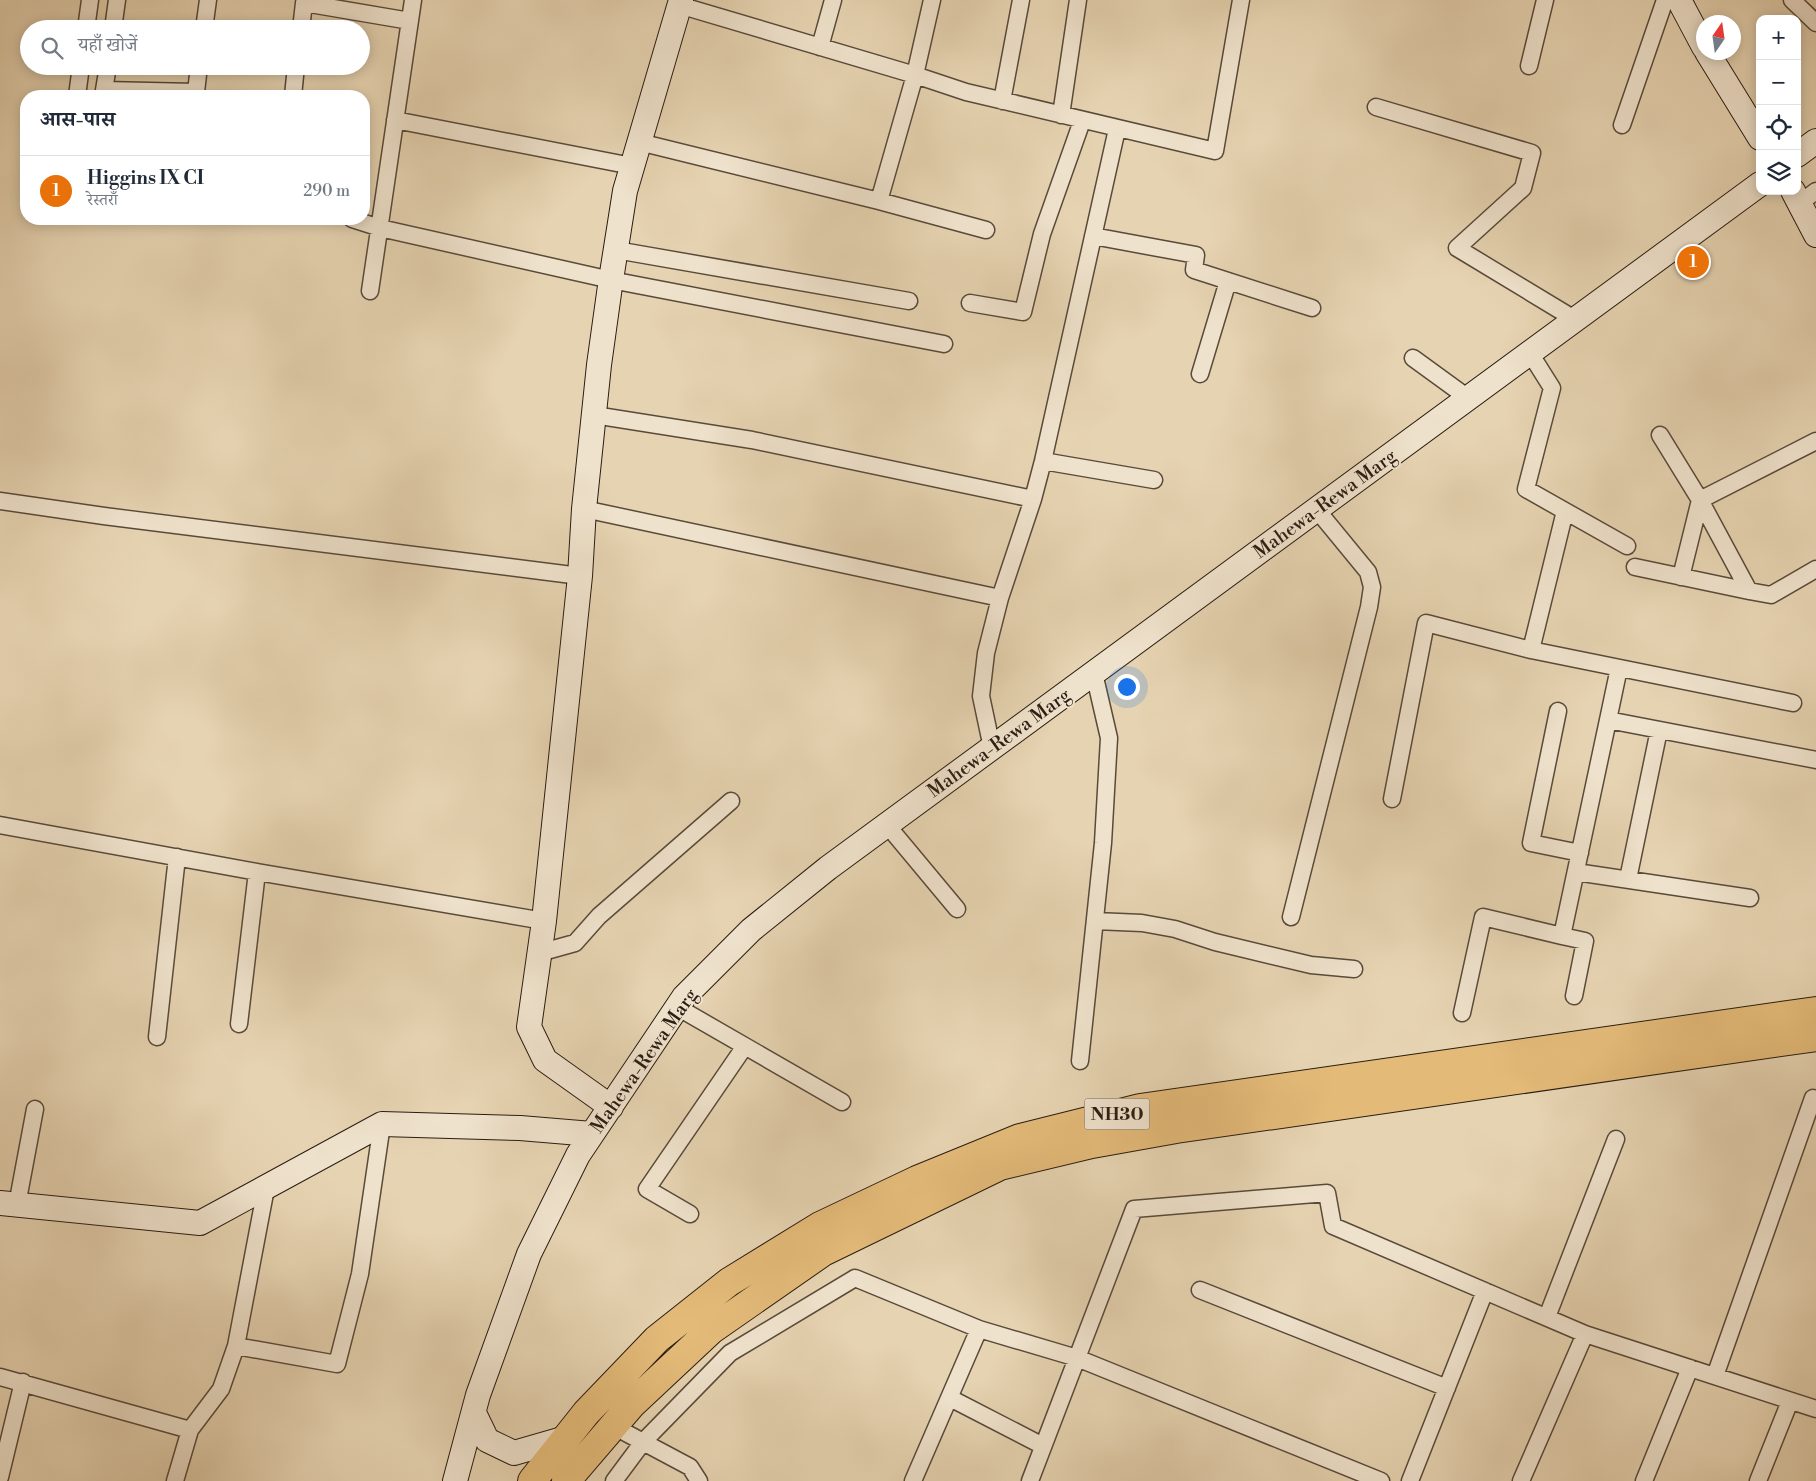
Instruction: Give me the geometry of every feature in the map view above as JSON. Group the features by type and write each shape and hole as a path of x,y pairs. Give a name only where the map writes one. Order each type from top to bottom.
{"highway":[{"name":"NH30","path":"532,1481 586,1413 658,1339 729,1282 820,1226 917,1180 1020,1138 1140,1108 1816,1011"},
{"name":"NH30","path":"566,1481 632,1404 712,1330 822,1252 1000,1166 1092,1144 1176,1129 1816,1037"}],"main road":[{"path":"1679,0 1696,32"},
{"path":"611,1107 546,1060 529,1027 544,921 580,576 584,509 599,365 611,280 625,191 680,3"},
{"path":"1712,60 1756,132"},
{"path":"1801,153 1816,141"},
{"name":"Mahewa-Rewa Marg","path":"455,1481 478,1396 529,1254 578,1155 684,997 751,930 828,868 1756,187"},
{"path":"1803,195 1816,234"},
{"path":"9,1204 200,1222 382,1124 520,1128 592,1134"},
{"path":"474,1413 487,1440 514,1453 566,1438"}],"street":[{"path":"87,20 90,0"},
{"path":"115,20 118,0"},
{"path":"205,20 208,0"},
{"path":"370,291 413,0"},
{"path":"820,47 833,0"},
{"path":"879,201 915,75 932,0"},
{"path":"1002,101 1021,0"},
{"path":"1061,116 1078,0"},
{"path":"680,3 966,92 1214,151 1241,0"},
{"path":"1530,66 1545,0"},
{"path":"1622,125 1665,0"},
{"path":"1792,0 1816,23"},
{"path":"302,20 304,3 410,22"},
{"path":"78,90 80,75"},
{"path":"104,90 106,75"},
{"path":"196,90 198,75"},
{"path":"294,90 295,75"},
{"path":"1376,107 1532,153 1523,188 1457,248 1576,320"},
{"path":"396,120 632,166"},
{"path":"970,303 1024,312 1042,234 1082,120"},
{"path":"992,748 981,696 986,653 1000,598 1044,462 1116,129"},
{"path":"639,142 879,201 986,230"},
{"path":"370,225 611,280 944,344"},
{"path":"1093,236 1196,255 1194,270 1312,308"},
{"path":"616,250 909,302"},
{"path":"1200,374 1228,281"},
{"path":"1530,354 1552,388 1526,489 1627,546"},
{"path":"1413,358 1468,398"},
{"path":"594,415 752,440 1033,499"},
{"path":"1660,435 1700,500 1748,591"},
{"path":"1681,577 1700,500 1816,441"},
{"path":"1044,462 1154,480"},
{"path":"0,501 104,516 580,576"},
{"path":"584,509 1000,598"},
{"path":"1291,917 1369,607 1372,587 1368,572 1317,510"},
{"path":"1532,650 1565,511"},
{"path":"1635,567 1771,596 1816,569"},
{"path":"1392,800 1426,623 1532,650 1792,703"},
{"path":"1562,936 1619,668"},
{"path":"1080,1061 1103,843 1109,738 1094,673"},
{"path":"1558,711 1531,843 1580,853"},
{"path":"1608,720 1816,760"},
{"path":"1628,879 1659,730"},
{"path":"539,953 574,943 599,916 732,801"},
{"path":"0,825 257,872 544,921"},
{"path":"887,825 957,910"},
{"path":"157,1037 177,857"},
{"path":"239,1024 257,872"},
{"path":"1576,872 1750,898"},
{"path":"1462,1013 1484,917 1585,941 1574,996"},
{"path":"1095,921 1142,923 1176,929 1214,942 1311,965 1354,969"},
{"path":"677,1007 842,1102"},
{"path":"690,1214 647,1189 745,1046"},
{"path":"1715,1376 1813,1098"},
{"path":"9,1204 35,1109"},
{"path":"236,1346 338,1364 360,1274 382,1124"},
{"path":"1547,1317 1616,1139"},
{"path":"175,1481 190,1430 221,1389 236,1346 266,1188"},
{"path":"1030,1481 1134,1209 1327,1193 1333,1226 1585,1334 1816,1409"},
{"path":"614,1481 644,1442 730,1354 855,1278 979,1329 1077,1358 1381,1481"},
{"path":"1200,1290 1447,1388"},
{"path":"1410,1481 1485,1291"},
{"path":"913,1481 979,1329"},
{"path":"1521,1481 1585,1334"},
{"path":"1644,1481 1690,1368"},
{"path":"0,1377 190,1430"},
{"path":"1,1469 23,1382"},
{"path":"950,1398 1043,1446"},
{"path":"1758,1481 1790,1401"},
{"path":"613,1426 690,1467 699,1481"}],"place":[{"name":"Higgins IX CI","path":"1693,262"}]}
